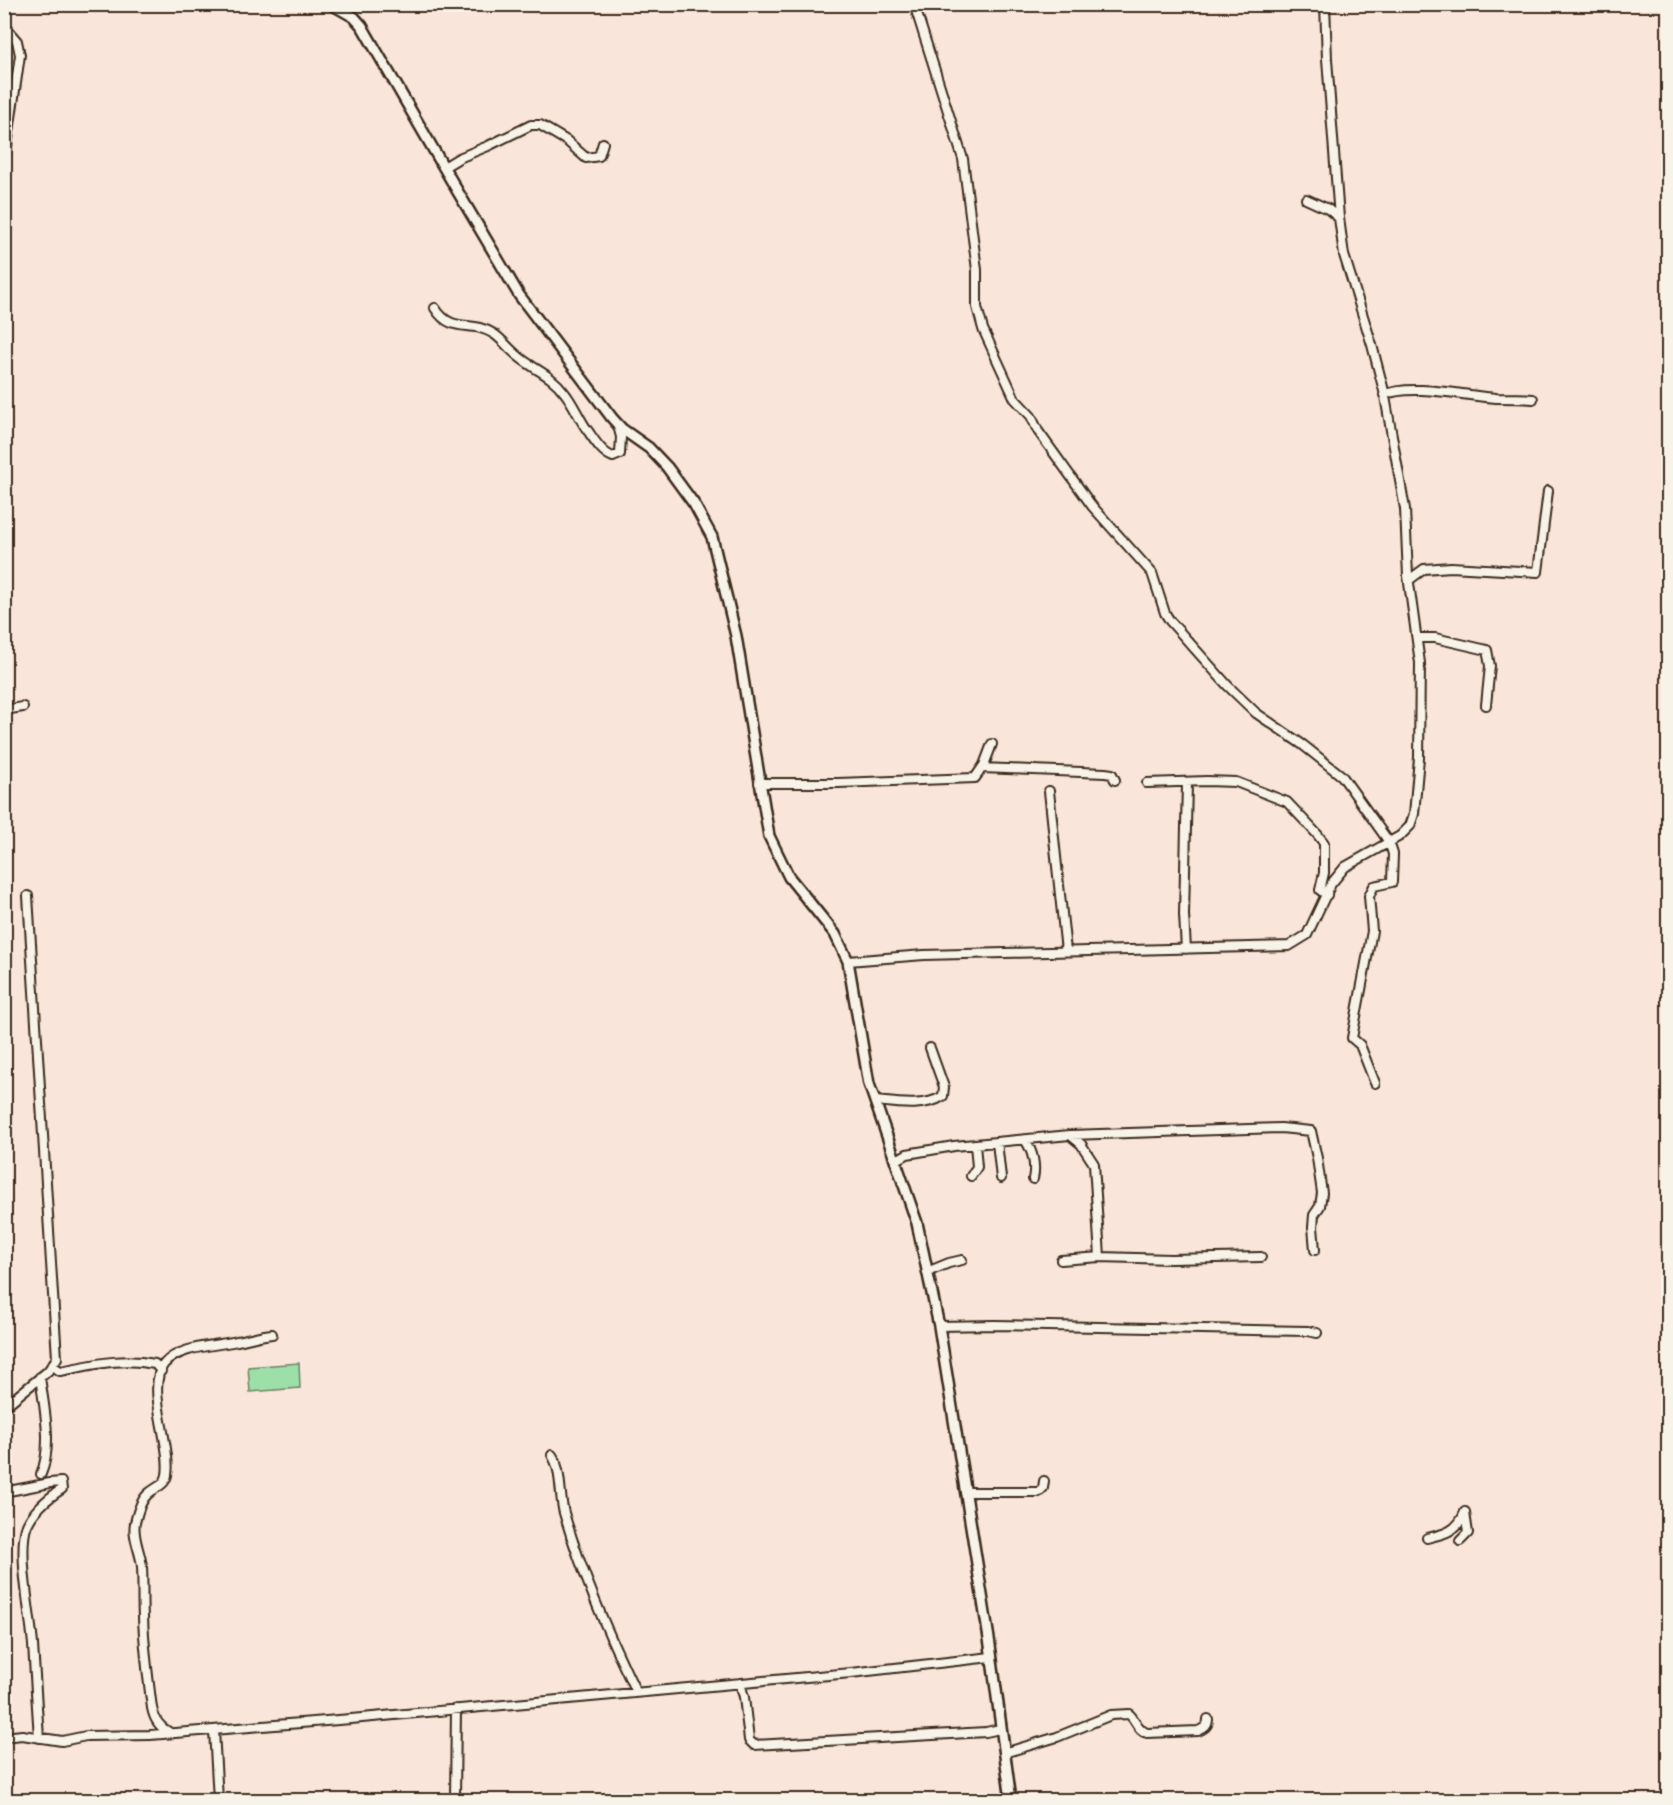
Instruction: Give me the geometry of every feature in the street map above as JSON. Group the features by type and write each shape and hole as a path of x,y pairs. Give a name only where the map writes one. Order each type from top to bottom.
{"street":[{"path":"331,4 354,17 362,26 519,295 618,424 649,448 667,467 694,504 712,537 736,636 769,836 789,877 835,934 848,961 865,1064 875,1101 917,1223 939,1326 1011,1800"},
{"path":"914,4 963,159 977,270 977,307 982,329 1015,399 1031,416 1038,431 1092,506 1152,573 1165,613 1170,621 1228,686 1256,713 1303,745 1342,776 1389,843 1393,854 1392,882 1374,886 1369,896 1372,930 1352,1038 1360,1045 1374,1083"},
{"path":"848,961 924,955 1289,946 1308,934 1331,884 1345,867 1389,843 1410,826 1414,814 1421,703 1405,509 1384,395 1372,345 1344,255 1327,60 1325,4"},
{"path":"4,26 16,41 20,56 4,167"},
{"path":"444,167 531,125 545,127 567,141 586,158 599,156 603,143"},
{"path":"1306,199 1328,208 1339,218"},
{"path":"435,308 439,315 452,325 485,328 528,363 555,381 595,441 613,457 620,454 621,448 618,424"},
{"path":"1384,395 1407,390 1533,399"},
{"path":"1409,579 1424,569 1451,567 1538,572 1548,491"},
{"path":"1417,638 1435,638 1488,650 1490,666 1486,705"},
{"path":"4,710 23,707"},
{"path":"759,783 965,780 975,778 992,744"},
{"path":"982,768 1105,773 1112,774 1115,780"},
{"path":"1147,783 1236,782 1287,802 1324,843 1324,873 1320,890 1327,895"},
{"path":"1185,949 1187,783"},
{"path":"1050,790 1066,951"},
{"path":"4,1407 53,1366 57,1358 28,896"},
{"path":"875,1101 925,1102 938,1100 944,1096 944,1087 930,1048"},
{"path":"895,1161 907,1154 975,1144 1070,1135 1281,1128 1311,1131 1322,1193 1320,1206 1314,1215 1315,1250"},
{"path":"1070,1135 1081,1144 1094,1164 1100,1257"},
{"path":"1025,1140 1032,1152 1035,1169 1033,1179"},
{"path":"997,1142 1001,1178"},
{"path":"971,1176 977,1167 975,1144"},
{"path":"1061,1260 1100,1257 1171,1259 1261,1257"},
{"path":"927,1272 962,1260"},
{"path":"939,1326 1188,1328 1308,1331 1317,1334"},
{"path":"171,1733 162,1729 152,1708 143,1618 142,1565 135,1526 146,1495 161,1485 167,1474 165,1442 158,1405 157,1389 160,1371 171,1358 188,1351 272,1334"},
{"path":"53,1366 60,1371 108,1361 142,1362 154,1364 160,1371"},
{"path":"40,1377 46,1441 45,1461 41,1474"},
{"path":"552,1455 564,1511 583,1569 636,1692"},
{"path":"965,1492 1039,1492 1043,1488 1044,1481"},
{"path":"4,1492 61,1482 62,1489 38,1509 27,1524 24,1536 39,1738"},
{"path":"1427,1538 1450,1532 1458,1527 1465,1511 1468,1533 1460,1541"},
{"path":"4,1737 22,1735 62,1742 86,1736 214,1730 948,1664 991,1657"},
{"path":"740,1683 749,1740 754,1745 986,1732 1000,1729"},
{"path":"455,1800 456,1709"},
{"path":"1004,1753 1058,1737 1112,1715 1129,1714 1140,1730 1147,1733 1198,1731 1205,1728 1208,1719"},
{"path":"214,1730 218,1800"}],"green space":[{"path":"299,1363 300,1388 250,1392 248,1367"}]}
